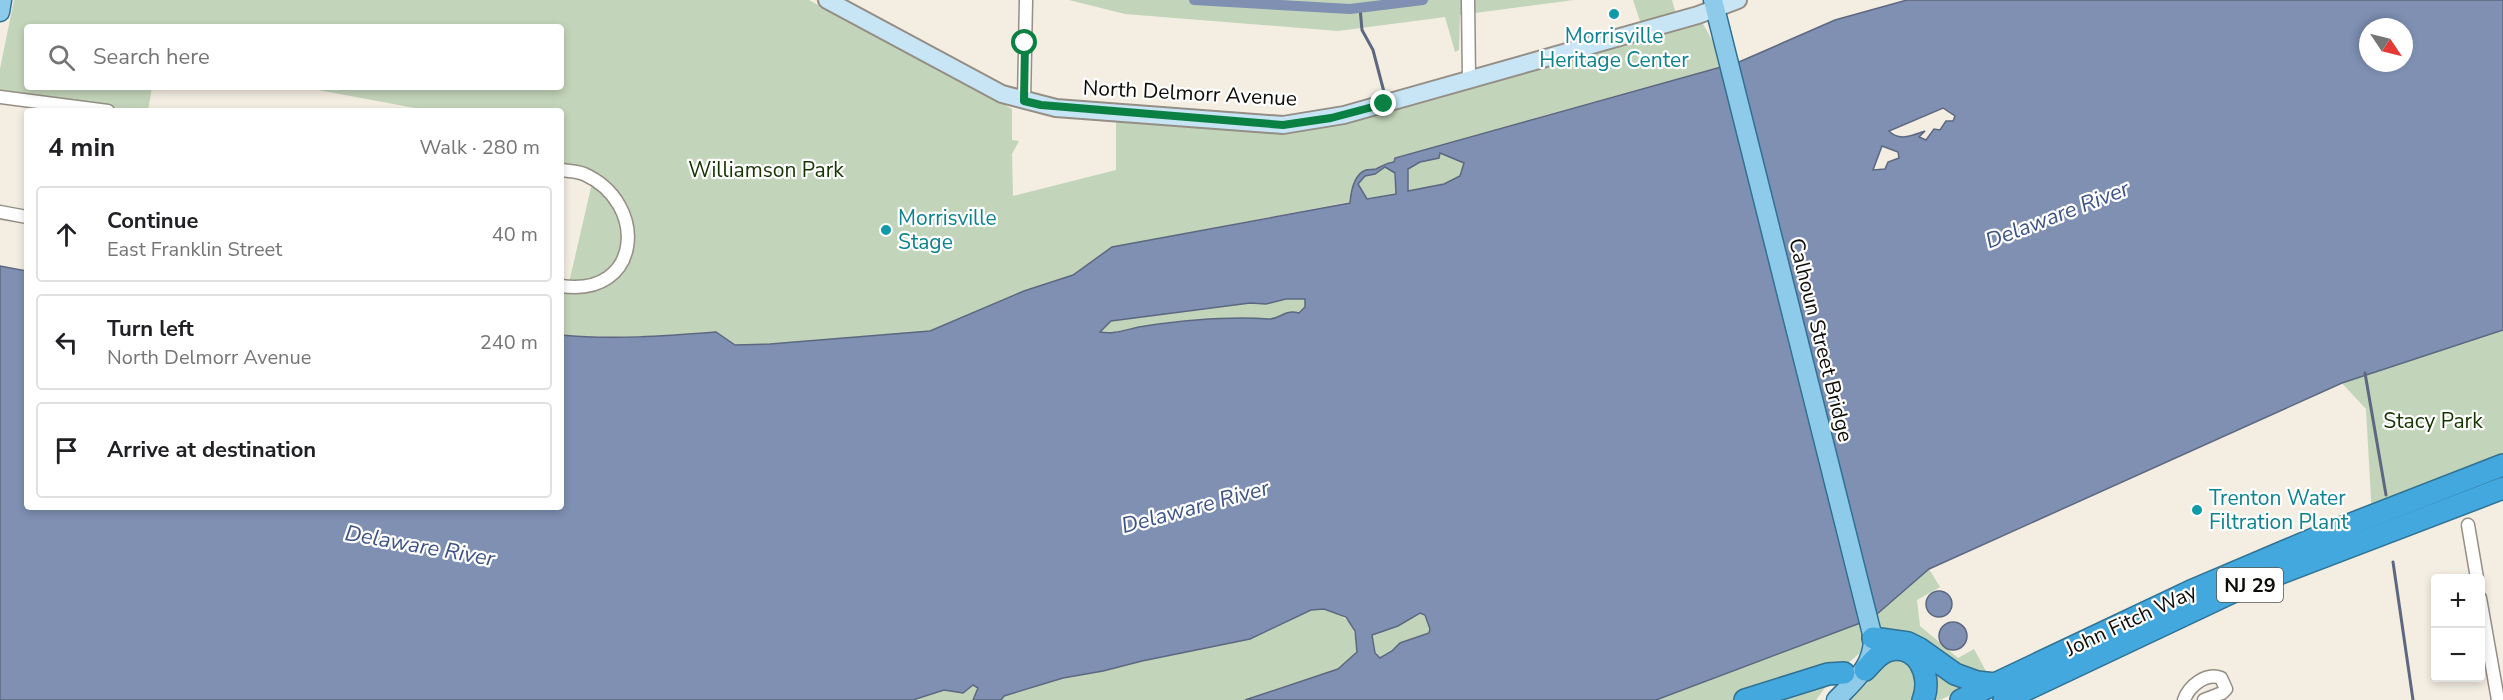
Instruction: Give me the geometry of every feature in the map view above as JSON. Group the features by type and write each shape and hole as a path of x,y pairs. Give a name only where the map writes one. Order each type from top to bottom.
{"highway":[{"name":"John Fitch Way","path":"1999,692 2178,597 2503,465"},
{"name":"John Fitch Way","path":"1961,700 1999,692 2239,589 2503,488"},
{"path":"1872,638 1908,644 1920,649 1955,674 1999,692"},
{"path":"1745,700 1828,674 1854,672 1886,651 1898,650 1909,653 1918,660 1928,679 1928,688 1923,700"}],"main road":[{"path":"0,12 2,0"},
{"name":"North Delmorr Avenue","path":"827,0 980,84 1024,101 1056,108 1283,125 1344,115 1469,80 1714,4 1738,0"},
{"name":"Calhoun Street Bridge","path":"1714,4 1872,638"},
{"path":"1836,700 1872,638"},
{"path":"1822,700 1854,672"}],"street":[{"path":"1024,101 1026,0"},
{"path":"1467,0 1469,80"},
{"path":"0,97 85,108"},
{"path":"564,170 582,173 603,186 621,210 630,240 623,261 603,281 580,288 564,286"},
{"path":"0,212 24,216"},
{"path":"2468,525 2476,574"},
{"path":"2485,622 2498,700"},
{"path":"2184,700 2192,686 2214,676 2221,678 2226,689 2204,700"}],"green space":[{"name":"Williamson Park","path":"14,0 809,0 1012,109 1012,140 1019,141 1012,154 1013,196 1116,170 1116,113 1271,124 1379,105 1698,15 1726,65 1535,118 1511,142 1479,166 1444,184 1112,247 1073,275 1024,291 930,331 735,345 716,332 619,337 564,334 564,286 568,287 593,179 564,174 564,108 415,108 318,90 564,90 564,24 24,24 24,90 152,90 148,108 91,108 0,93 0,69"},
{"path":"1069,0 1574,0 1460,15 1459,50 1455,52 1445,17 1338,31 1125,14"},
{"path":"1633,0 1672,0 1676,14 1641,24"},
{"path":"1286,299 1306,299 1305,307 1299,313 1290,312 1273,319 1191,320 1116,332 1099,332 1111,321 1250,303 1266,304"},
{"name":"Stacy Park","path":"2503,330 2503,465 2372,516 2366,409 2339,380"},
{"path":"1929,569 1940,587 1917,600 1920,626 1958,658 1974,649 1988,675 1978,675 1886,637 1861,652 1840,670 1804,677 1733,700 1656,700 1876,615"},
{"path":"1324,609 1341,616 1350,623 1355,634 1357,652 1338,669 1245,700 1001,700 1004,696 1063,678 1250,639 1311,610"},
{"path":"1419,613 1425,615 1430,629 1429,633 1400,643 1393,651 1380,659 1375,653 1372,635 1398,626"},
{"path":"1895,659 1908,663 1919,675 1916,700 1849,700 1879,665"},
{"path":"1929,661 1971,685 1940,700 1931,700"},
{"path":"1833,677 1816,700 1771,700"},
{"path":"973,684 978,688 973,700 913,700 916,697 944,690 963,693"}],"water":[{"name":"Delaware River","path":"1907,0 2503,0 2503,330 2342,383 1929,569 1876,615 1863,622 1656,700 1245,700 1338,669 1357,652 1355,631 1346,617 1324,609 1311,610 1250,639 1063,678 1004,696 1001,700 973,700 978,688 973,685 963,693 944,690 913,700 0,700 0,266 24,270 24,510 564,510 564,335 619,337 716,332 735,345 930,331 1024,291 1073,275 1112,247 1350,203 1352,188 1362,172 1394,162 1395,158 1739,62 1835,20","holes":["1943,108 1955,116 1953,121 1946,121 1940,130 1934,129 1926,140 1919,137 1925,131 1907,137 1897,136 1889,131","1882,146 1898,152 1899,158 1888,162 1885,169 1873,170","1440,153 1464,163 1460,176 1444,184 1408,191 1408,169 1420,162 1439,158","1385,167 1395,173 1396,194 1367,199 1358,184 1365,176 1375,174","1286,299 1305,299 1305,307 1299,313 1290,312 1273,319 1207,319 1145,326 1117,332 1100,332 1111,321 1250,303 1266,304","1420,613 1425,615 1430,629 1429,633 1400,643 1380,658 1375,653 1372,635 1398,626"]},
{"path":"1939,591 1948,595 1952,604 1948,613 1939,617 1930,613 1926,604 1930,595"},
{"path":"1953,622 1963,626 1967,636 1963,646 1953,650 1943,646 1939,636 1943,626"}],"waterway":[{"path":"1194,0 1350,9 1423,0"},
{"path":"1360,8 1362,30 1373,50 1384,92"},
{"path":"2365,373 2386,495"},
{"path":"2393,562 2413,700"}],"place":[{"name":"Morrisville Heritage Center","path":"1614,14"},
{"name":"Morrisville Stage","path":"886,230"},
{"name":"Trenton Water Filtration Plant","path":"2197,510"}],"route":[{"path":"1025,43 1024,101 1056,108 1283,125 1331,118 1384,104"}]}
